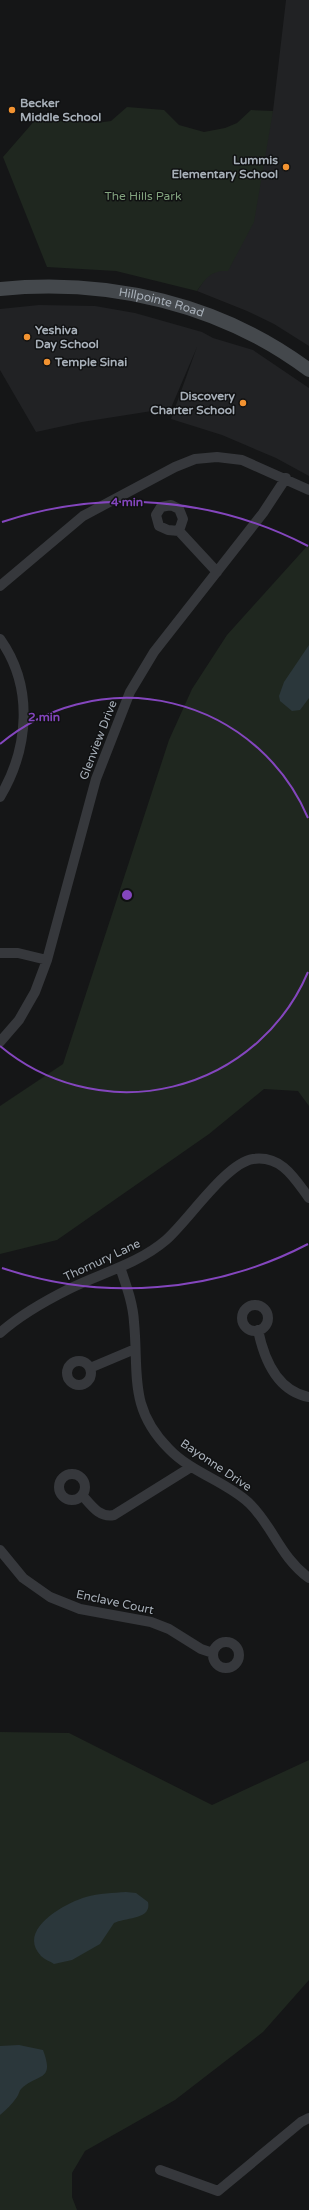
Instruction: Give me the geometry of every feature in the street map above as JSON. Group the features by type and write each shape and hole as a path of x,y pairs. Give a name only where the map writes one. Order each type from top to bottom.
{"street":[{"name":"Hillpointe Road","path":"0,289 37,286 78,287 120,292 159,300 195,310 247,331 292,357 309,370"},
{"path":"0,586 83,516 175,467 194,459 217,457 242,460 286,478 309,490"},
{"name":"Glenview Drive","path":"0,1042 19,1020 35,992 47,960 96,779 130,692 154,652 186,609 263,513 286,478"},
{"path":"179,531 217,572"},
{"path":"0,639 7,649 20,681 24,714 21,749 12,777 0,797"},
{"path":"0,953 18,953 47,960"},
{"name":"Thornury Lane","path":"0,1333 39,1306 68,1289 139,1259 166,1240 236,1166 249,1160 263,1159 277,1162 285,1167 309,1198"},
{"name":"Bayonne Drive","path":"120,1267 133,1309 137,1391 152,1428 168,1449 192,1467 248,1503 262,1518 284,1554 309,1578"},
{"path":"258,1330 265,1358 274,1373 292,1390 309,1397"},
{"path":"90,1368 135,1349"},
{"path":"82,1495 100,1513 114,1515 192,1467"},
{"name":"Enclave Court","path":"0,1550 23,1578 50,1597 80,1609 151,1622 169,1629 201,1649 213,1653"},
{"path":"160,2170 218,2191 301,2122 309,2118"}],"shaded area":[{"name":"Lummis Elementary School","path":"286,0 309,0 309,346 274,324 247,311 197,291 207,276 217,271 273,111"},
{"path":"39,305 95,306 135,313 202,332 213,338 253,350 309,388 309,476 276,458 222,435 171,419 197,347 171,408 82,422 36,432 0,370 0,309"},
{"path":"309,645 309,698 300,710 292,711 280,701 279,696 284,682"},
{"path":"126,1892 136,1893 148,1902 146,1912 137,1917 114,1923 100,1944 72,1960 54,1964 41,1956 35,1946 35,1937 39,1927 56,1911 86,1897"},
{"path":"19,2045 43,2050 47,2067 46,2072 43,2076 27,2084 21,2089 13,2102 0,2115 0,2046"}],"green space":[{"name":"The Hills Park","path":"127,107 164,110 179,125 204,132 225,128 237,123 251,110 273,111 254,222 228,271 213,273 203,282 197,291 116,271 47,267 3,157 36,119 96,123 111,121"},
{"path":"309,544 309,1106 298,1091 264,1089 209,1134 57,1240 0,1254 0,1106 63,1064 169,740 192,689 227,635"},
{"path":"0,1732 69,1733 212,1805 309,1760 309,1980 263,2032 175,2100 85,2151 72,2173 72,2197 77,2210 0,2210"}],"place":[{"name":"Becker Middle School","path":"12,110"},
{"name":"Lummis Elementary School","path":"286,167"},
{"name":"Yeshiva Day School","path":"27,337"},
{"name":"Temple Sinai","path":"47,362"},
{"name":"Discovery Charter School","path":"243,403"}]}
